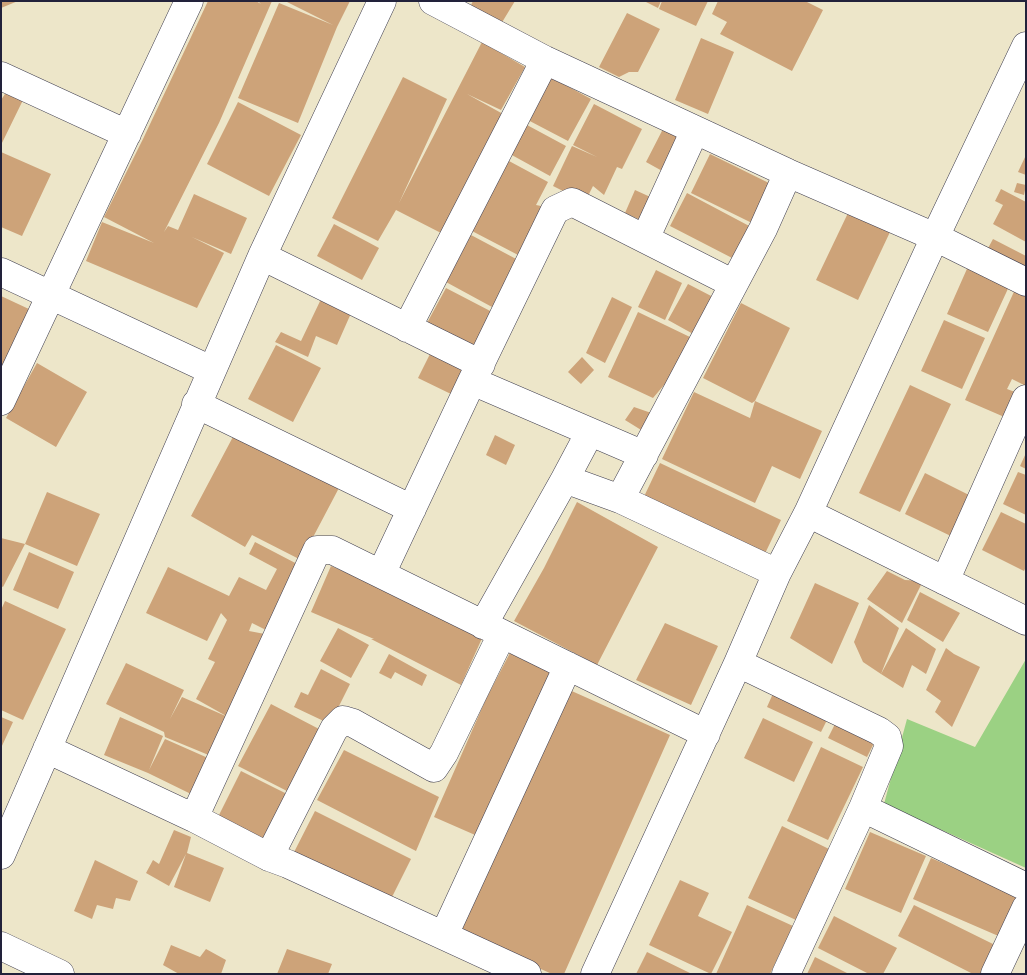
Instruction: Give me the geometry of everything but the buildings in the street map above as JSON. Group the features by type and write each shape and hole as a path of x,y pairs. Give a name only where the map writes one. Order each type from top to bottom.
{"street":[{"path":"1,401 189,1"},
{"path":"1,855 211,370 262,256 382,1"},
{"path":"433,1 544,60 788,173 935,237 1026,282"},
{"path":"595,974 706,734 777,573 808,513 935,237 1026,46"},
{"path":"407,328 544,60"},
{"path":"1,76 127,134"},
{"path":"645,239 694,130"},
{"path":"620,499 763,229 788,173"},
{"path":"381,574 555,210 572,202 734,284"},
{"path":"262,256 407,328 476,373 590,432 644,455"},
{"path":"1,272 211,370"},
{"path":"945,581 1026,399"},
{"path":"196,404 412,509"},
{"path":"269,857 334,729 343,720 353,723 434,768 444,753 493,629 565,479 590,432"},
{"path":"565,479 620,499 777,573"},
{"path":"808,513 945,581 1024,614"},
{"path":"194,818 317,550 332,550 706,734"},
{"path":"738,663 879,731 887,737 889,746 863,808 786,974"},
{"path":"444,935 568,666"},
{"path":"47,749 194,818 269,857 527,974"},
{"path":"863,808 1026,887"},
{"path":"995,974 1026,908"},
{"path":"1,946 60,974"}],"green space":[{"path":"1026,659 1026,868 884,804 907,719 975,747"}]}
